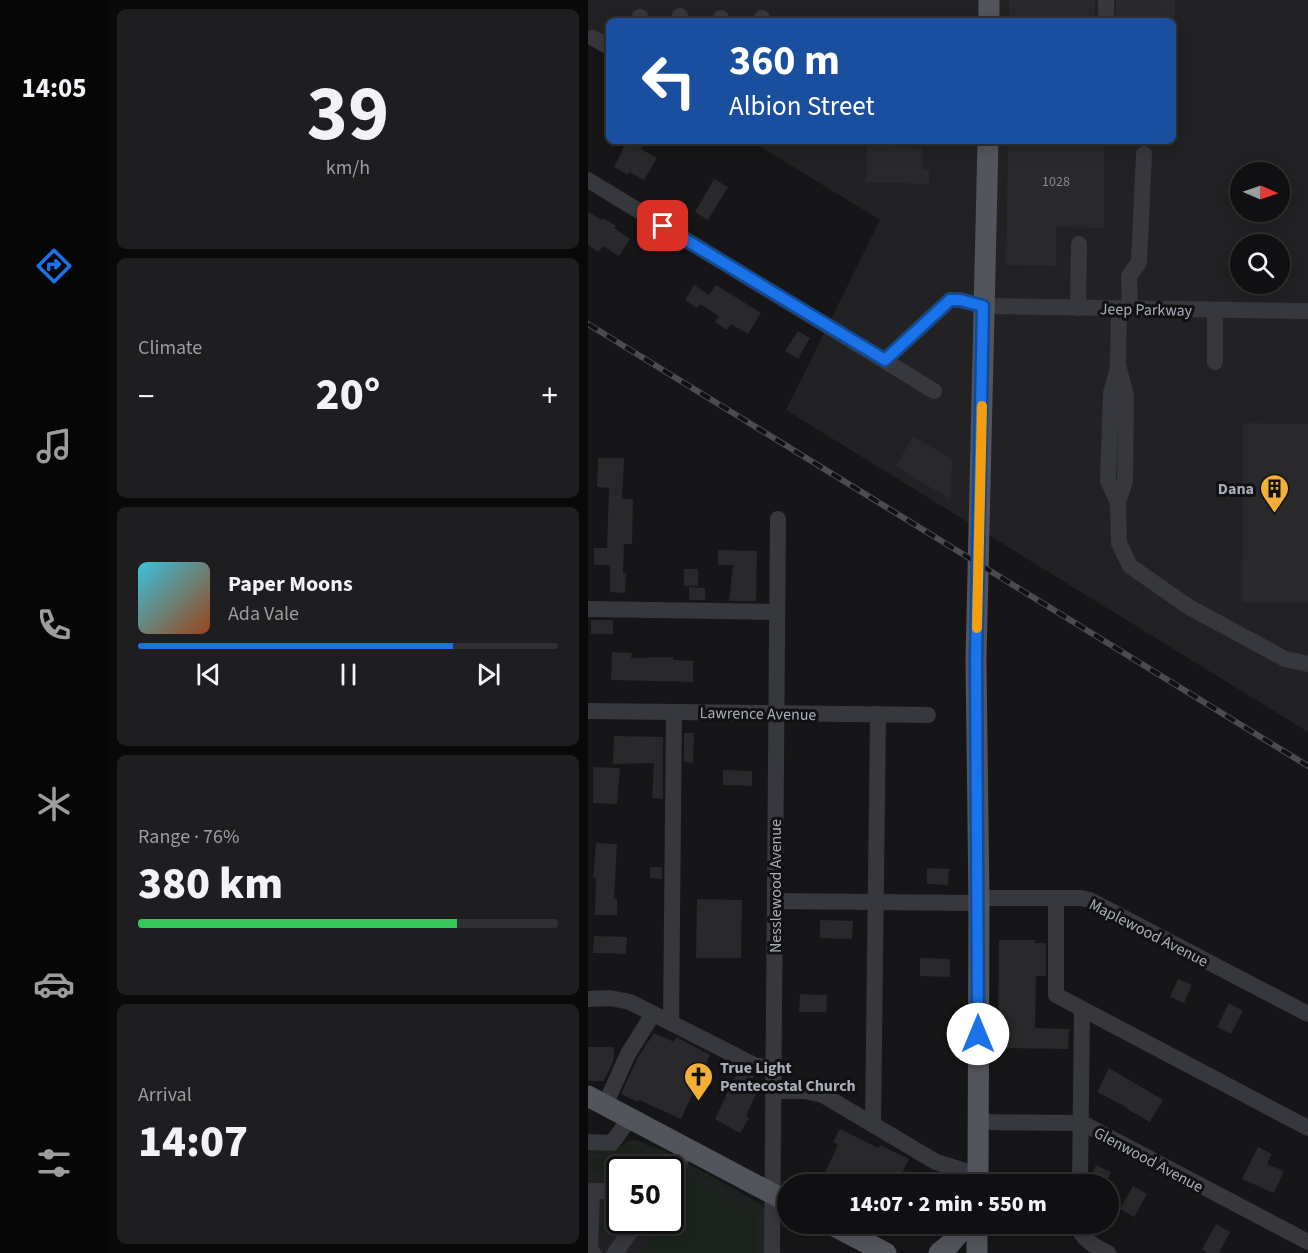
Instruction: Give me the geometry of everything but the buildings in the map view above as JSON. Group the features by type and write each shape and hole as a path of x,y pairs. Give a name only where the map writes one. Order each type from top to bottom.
{"main road":[{"path":"988,0 988,18"},
{"path":"978,1174 979,900 976,659 988,144"},
{"path":"597,1100 777,1196"},
{"path":"849,1234 886,1253"},
{"path":"939,1253 958,1234"},
{"path":"977,1234 977,1253"}],"street":[{"path":"1106,18 1107,0"},
{"path":"593,38 606,45"},
{"path":"1144,154 1139,262 1129,276 1119,365 1126,395 1125,481 1119,502 1119,543 1130,566 1189,607 1285,659 1308,664"},
{"path":"588,180 934,391"},
{"path":"1078,308 1079,244"},
{"name":"Jeep Parkway","path":"885,360 950,300 983,306 1308,311"},
{"path":"1215,310 1215,362"},
{"name":"Nesslewood Avenue","path":"778,519 774,1091 779,1174"},
{"path":"588,609 777,612"},
{"name":"Lawrence Avenue","path":"588,711 928,715"},
{"path":"671,1023 674,712"},
{"path":"873,1125 878,714"},
{"path":"1056,898 1056,995 1308,1128"},
{"name":"Maplewood Avenue","path":"775,901 876,902 1082,898 1100,904 1308,1014"},
{"path":"588,999 610,998 630,1002 754,1065 774,1070"},
{"path":"1080,1174 1082,1009"},
{"path":"597,1100 653,1014"},
{"path":"774,1091 823,1095 936,1162 964,1174"},
{"path":"588,1142 612,1143 630,1118"},
{"name":"Glenwood Avenue","path":"978,1122 1080,1123 1308,1242"},
{"path":"683,1156 688,1149"},
{"path":"593,1253 590,1250 592,1191 606,1191"},
{"name":"Nesslewood Avenue","path":"772,1253 777,1219"},
{"path":"615,1253 629,1234"},
{"path":"1082,1234 1108,1253"}],"shaded area":[{"path":"588,0 1308,0 1308,732 786,410 880,220 756,144 1176,144 1176,18 606,18 606,53 588,42"},
{"path":"635,1140 674,1156 606,1156 606,1234 684,1234 684,1162 762,1205 766,1213 766,1253 588,1253 588,1150 616,1150 627,1142"},
{"path":"635,1140 671,1156 663,1156"},
{"path":"627,1142 646,1151 644,1155 588,1154 588,1150 616,1150"},
{"path":"588,1158 606,1158 606,1173 588,1173"},
{"path":"695,1167 759,1203 764,1209 761,1211 687,1169"},
{"path":"684,1172 757,1213 757,1253 640,1253 654,1234 684,1234"},
{"path":"606,1223 606,1231 601,1238 600,1224"}],"railway":[{"path":"588,324 1308,766"}],"slow traffic":[{"path":"977,628 982,406"}],"place":[{"name":"Dana","path":"1275,514"},
{"name":"True Light Pentecostal Church","path":"699,1102"}],"route":[{"path":"663,226 885,360 950,300 983,306 976,659 978,1034"}]}
